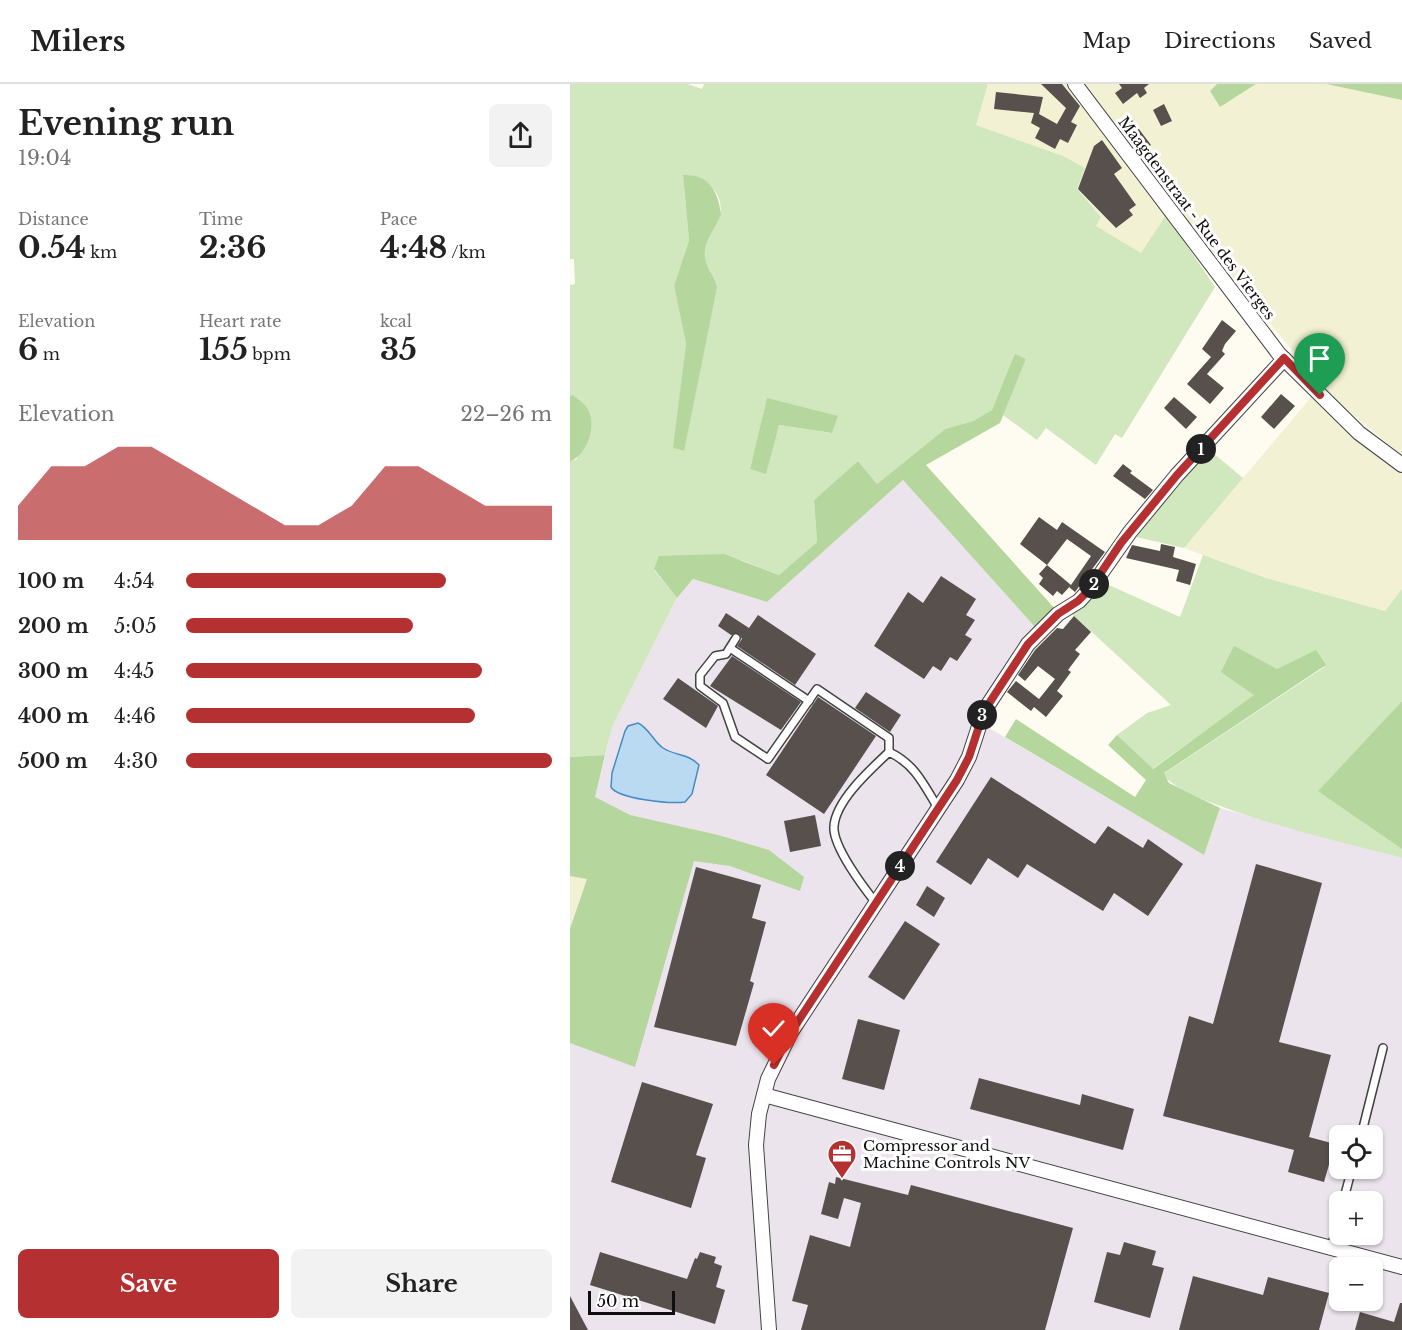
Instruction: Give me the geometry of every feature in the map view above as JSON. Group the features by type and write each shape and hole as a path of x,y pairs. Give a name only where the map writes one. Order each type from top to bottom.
{"street":[{"name":"Maagdenstraat - Rue des Vierges","path":"1075,84 1284,358 1359,433 1402,465"},
{"path":"769,1330 757,1166 758,1129 764,1095 774,1065 787,1039 938,808 969,757 984,711 1028,644 1058,614 1078,601 1090,589 1125,538 1177,475 1284,358"},
{"path":"764,1095 1402,1267"}],"lane":[{"path":"736,638 726,654 715,656 700,675 700,686 723,703 735,737 768,759 817,689 889,738 889,752 862,778 845,800 833,827 856,878 876,903"},
{"path":"730,648 809,701"},
{"path":"889,752 903,759 917,773 938,808"},
{"path":"1363,1125 1383,1048"}],"shaded area":[{"path":"988,84 1066,84 1092,115 1166,215 1141,254 1096,226 1101,217 1077,189 1084,169 1063,156 976,125"},
{"path":"1082,84 1217,84 1210,91 1220,107 1256,84 1326,84 1402,100 1402,456 1335,399 1286,343 1145,168"},
{"path":"1312,396 1378,455 1402,472 1402,589 1385,611 1266,578 1184,548"},
{"path":"903,480 1035,627 1024,638 975,716 984,725 1204,855 1220,808 1402,858 1402,1330 570,1330 570,925 588,878 595,796 613,725 677,598 693,579 767,602"},
{"path":"570,876 588,878 570,925"}],"green space":[{"path":"570,84 688,84 702,89 704,84 988,84 976,125 1063,156 1085,168 1077,189 1101,217 1096,226 1141,253 1166,215 1215,287 1122,438 1115,434 1096,465 1046,428 1037,440 1003,415 1026,359 1016,355 992,410 973,421 945,429 877,484 858,461 814,500 817,542 779,575 741,560 654,570 677,598 613,725 605,755 570,757 570,462 577,459 573,395 570,396 570,285 575,284 574,259 570,259","holes":["683,175 690,175 704,181 716,192 721,206 704,253 717,288 683,451 674,448 686,344 674,286 689,240","767,399 831,433 779,425 765,473 750,469"]},
{"path":"1217,84 1256,84 1220,107 1210,91"},
{"path":"1326,84 1402,84 1402,100"},
{"path":"683,175 699,177 710,185 720,205 721,214 705,249 706,262 717,288 684,451 673,448 686,344 674,286 689,240"},
{"path":"1015,354 1026,359 1000,423 926,465 1056,610 1035,627 903,480 767,602 693,579 677,598 654,569 659,556 724,554 779,575 817,542 814,500 858,461 877,484 945,429 973,421 992,410"},
{"path":"573,395 587,408 591,431 586,446 570,462 570,396"},
{"path":"767,398 838,416 832,433 779,425 766,474 750,469"},
{"path":"1207,448 1243,478 1184,548 1132,536"},
{"path":"1203,555 1266,578 1385,611 1402,589 1402,701 1319,790 1402,849 1402,858 1312,835 1235,811 1202,799 1177,786 1163,774 1326,666 1255,695 1152,769 1117,735 1147,713 1171,705 1069,611 1100,581 1180,617"},
{"path":"1234,646 1277,669 1316,650 1326,665 1164,773 1169,783 1220,808 1204,855 1005,737 1016,719 1135,797 1146,780 1108,745 1117,735 1153,769 1254,695 1221,672"},
{"path":"1402,701 1402,849 1318,791"},
{"path":"605,755 595,797 630,815 718,835 769,850 804,877 800,891 730,866 694,861 635,1067 570,1043 570,929 587,879 570,876 570,757"}],"water":[{"path":"638,723 663,748 690,758 699,765 692,794 685,802 634,798 623,795 611,787 612,773 625,731 628,726"}],"building":[{"path":"1041,84 1062,84 1080,106 1071,122 1077,125 1068,143 1060,139 1055,149 1035,138 1040,128 1031,123 1034,113 994,109 996,92 1043,97 1039,114 1057,124 1066,108"},
{"path":"1119,84 1149,84 1144,88 1147,93 1140,98 1137,93 1123,104 1115,93 1122,88"},
{"path":"1164,104 1172,121 1161,126 1153,110"},
{"path":"1132,120 1151,145 1142,152 1122,125"},
{"path":"1102,140 1122,168 1114,174 1136,205 1129,210 1133,215 1116,228 1078,189 1094,146"},
{"path":"1222,320 1236,331 1225,344 1222,351 1225,354 1207,374 1224,388 1210,404 1187,384 1211,357 1202,349"},
{"path":"1281,394 1295,406 1274,429 1261,417"},
{"path":"1174,397 1197,417 1186,429 1164,408"},
{"path":"1123,464 1132,471 1130,473 1153,490 1145,499 1113,476"},
{"path":"1039,517 1057,530 1062,522 1105,552 1075,592 1069,587 1062,595 1057,591 1053,596 1039,584 1043,578 1039,574 1047,565 1020,544","holes":["1067,539 1091,556 1071,585 1047,565"]},
{"path":"1161,544 1175,547 1173,557 1196,564 1190,585 1176,581 1179,570 1126,558 1132,545 1160,551"},
{"path":"941,576 976,599 966,615 975,620 965,635 972,639 957,661 950,657 941,671 933,666 924,679 874,646 908,592 923,603"},
{"path":"726,613 749,628 758,615 816,654 795,685 737,646 742,639 739,634 731,635 718,626"},
{"path":"1074,616 1091,632 1075,650 1080,654 1068,670 1071,672 1057,691 1063,696 1046,717 1034,707 1031,711 1007,692 1016,681 1039,699 1055,679 1038,666 1025,681 1018,675 1035,650 1057,628 1063,629"},
{"path":"732,656 801,702 781,730 710,686"},
{"path":"678,678 718,706 706,728 663,699"},
{"path":"866,692 901,715 890,732 855,708"},
{"path":"818,697 876,736 824,814 766,775"},
{"path":"991,777 1095,844 1108,826 1143,848 1148,839 1183,864 1148,916 1114,893 1103,911 1027,864 1018,878 988,858 971,885 936,862"},
{"path":"815,815 821,846 790,852 784,821"},
{"path":"1256,864 1322,883 1279,1042 1331,1055 1309,1137 1329,1142 1329,1165 1324,1182 1288,1172 1294,1150 1163,1116 1189,1016 1213,1024"},
{"path":"696,867 761,885 752,918 766,922 750,981 754,983 736,1046 654,1027"},
{"path":"927,886 945,898 934,917 916,905"},
{"path":"905,921 940,944 904,1000 868,977"},
{"path":"858,1019 900,1030 884,1090 842,1079"},
{"path":"979,1078 1080,1105 1082,1094 1134,1109 1123,1150 970,1109"},
{"path":"642,1082 713,1104 696,1155 706,1158 691,1208 611,1182"},
{"path":"836,1177 908,1195 911,1185 1073,1228 1045,1330 801,1330 808,1305 792,1301 810,1235 850,1247 861,1203 844,1198 838,1219 821,1214 829,1182 835,1184"},
{"path":"1124,1242 1156,1251 1152,1265 1164,1268 1150,1318 1094,1302 1107,1252 1120,1255"},
{"path":"600,1252 687,1279 695,1258 697,1259 700,1252 716,1257 714,1263 722,1266 716,1287 725,1290 715,1324 590,1285"},
{"path":"1193,1276 1263,1295 1268,1277 1329,1293 1319,1330 1179,1330"},
{"path":"570,1296 588,1330 570,1330"},
{"path":"1400,1303 1402,1303 1402,1330 1355,1330 1360,1312 1394,1322"}],"place":[{"name":"Compressor and Machine Controls NV","path":"842,1180"}],"route":[{"path":"774,1065 791,1032 957,780 969,757 984,711 1028,644 1058,614 1078,601 1090,589 1121,543 1177,475 1284,358 1320,395"}]}
